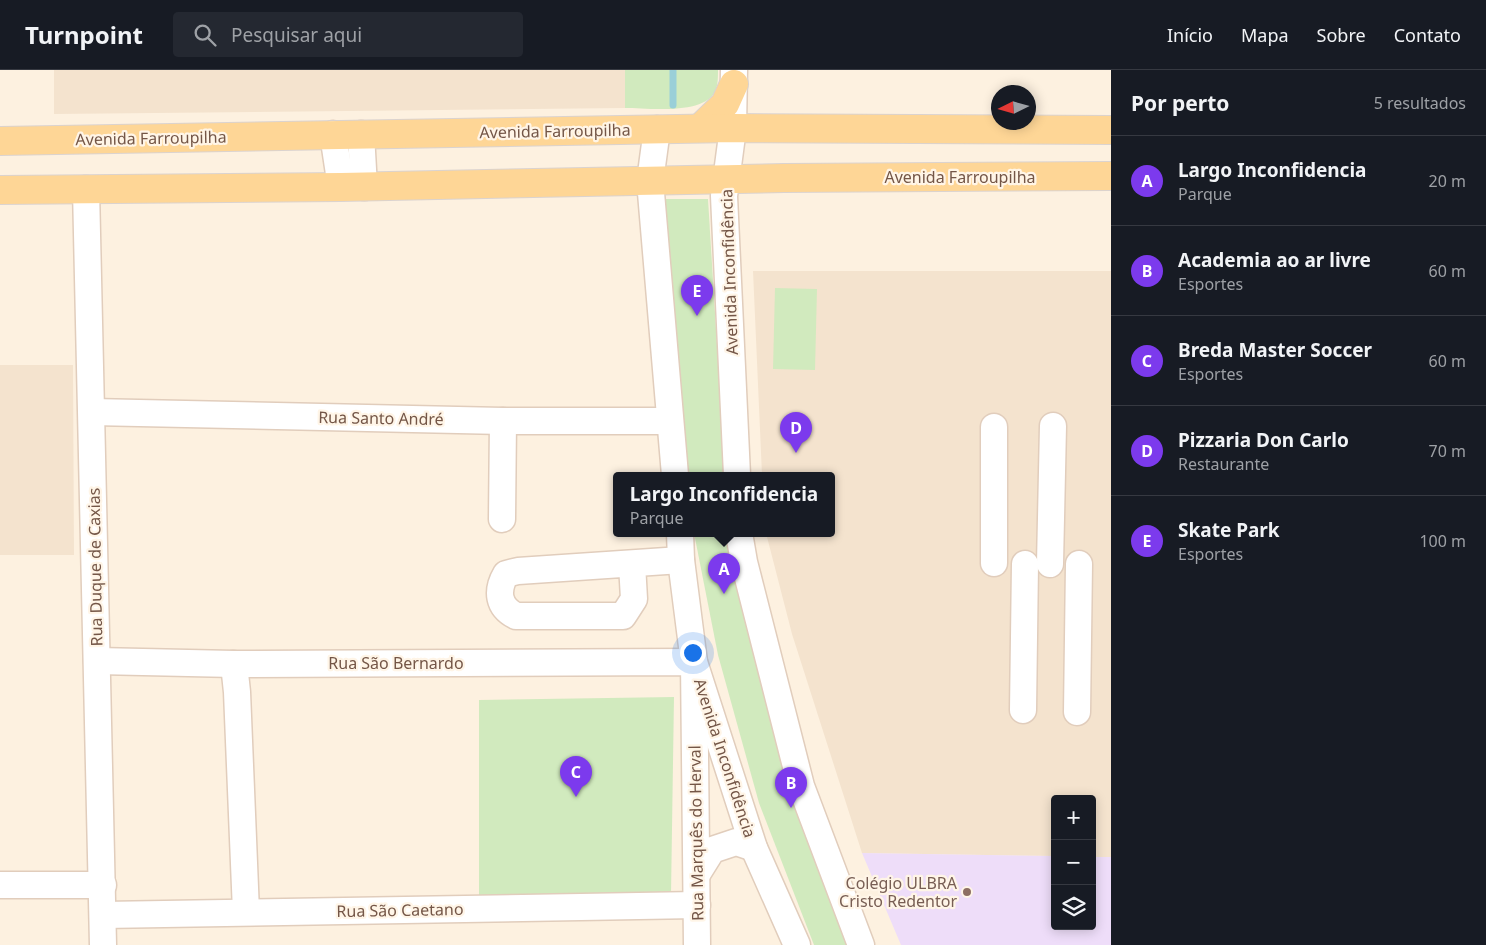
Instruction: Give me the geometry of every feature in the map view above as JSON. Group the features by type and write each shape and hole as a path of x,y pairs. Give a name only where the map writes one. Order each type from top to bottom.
{"main road":[{"path":"700,128 725,104 734,77"},
{"name":"Avenida Farroupilha","path":"0,141 700,128 1111,130"},
{"name":"Avenida Farroupilha","path":"0,190 352,187 794,178 1111,176"}],"street":[{"name":"Avenida Inconfidência","path":"734,77 733,128 724,196 736,472"},
{"path":"657,129 650,181 675,472"},
{"path":"334,134 352,187"},
{"path":"352,187 361,134"},
{"name":"Rua Duque de Caxias","path":"86,189 103,945"},
{"name":"Rua Santo André","path":"92,412 503,421 670,421"},
{"path":"502,519 503,421"},
{"path":"1024,710 1037,564 1053,426"},
{"path":"994,427 994,563"},
{"name":"Avenida Inconfidência","path":"680,537 694,662 754,848 797,945"},
{"path":"740,537 744,562 801,786 861,945"},
{"path":"632,564 634,599 623,616 516,616 506,611 500,598 500,584 506,574 518,571 682,560"},
{"path":"1078,712 1079,564"},
{"name":"Rua São Bernardo","path":"97,661 234,664 694,662"},
{"name":"Rua Marquês do Herval","path":"694,662 698,945"},
{"path":"234,664 237,692 246,912"},
{"path":"697,874 712,850 736,842 754,848"},
{"path":"0,885 102,885"},
{"name":"Rua São Caetano","path":"103,915 697,906"}],"shaded area":[{"path":"54,70 625,70 625,108 54,114"},
{"path":"753,271 1111,271 1111,857 1096,857 1096,795 1051,795 1051,856 862,853 792,634 767,537 835,537 835,472 762,472"},
{"path":"0,365 73,365 74,555 0,555"},
{"name":"Colégio ULBRA Cristo Redentor","path":"862,853 1051,856 1051,930 1096,930 1096,857 1111,857 1111,945 901,945"}],"green space":[{"path":"625,70 718,70 718,82 710,98 689,107 676,109 625,108"},
{"path":"665,199 708,199 725,472 688,472"},
{"path":"775,288 817,289 815,370 773,369"},
{"path":"695,537 730,537 851,945 814,945 759,803 718,655"},
{"path":"674,697 671,895 479,897 479,700"}],"waterway":[{"path":"673,70 673,105"}],"place":[{"name":"Skate Park","path":"697,316"},
{"name":"Pizzaria Don Carlo","path":"796,453"},
{"name":"Largo Inconfidencia","path":"724,594"},
{"name":"Breda Master Soccer","path":"576,797"},
{"name":"Academia ao ar livre","path":"791,808"},
{"name":"Colégio ULBRA Cristo Redentor","path":"967,892"}]}
